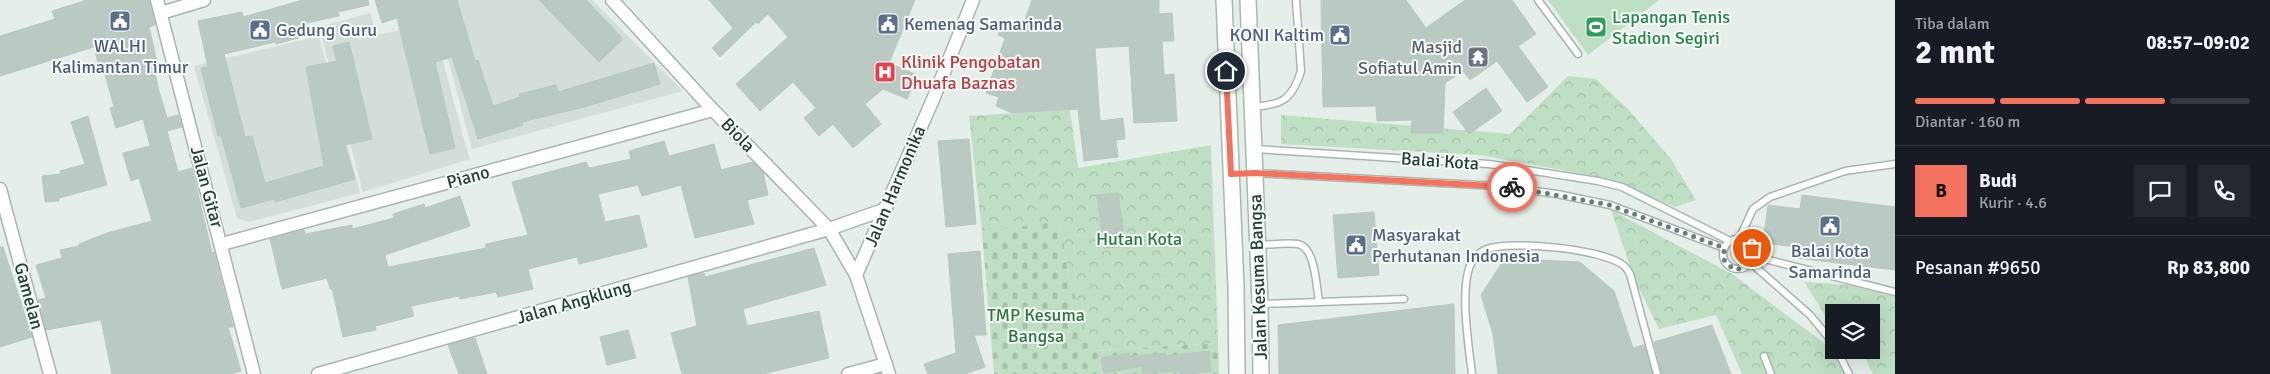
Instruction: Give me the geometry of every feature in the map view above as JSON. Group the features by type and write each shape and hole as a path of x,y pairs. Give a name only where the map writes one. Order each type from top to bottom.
{"street":[{"name":"Jalan Gitar","path":"157,0 222,244 254,374"},
{"path":"161,13 204,0"},
{"name":"Biola","path":"612,0 713,110 830,229 856,275"},
{"name":"Jalan Harmonika","path":"856,275 886,209 973,0"},
{"name":"Jalan Kesuma Bangsa","path":"1224,0 1236,287 1237,374"},
{"name":"Jalan Kesuma Bangsa","path":"1248,0 1255,149 1261,374"},
{"name":"Piano","path":"222,244 713,110"},
{"path":"1230,149 1255,149"},
{"path":"1231,174 1255,173"},
{"name":"Gamelan","path":"0,189 50,374"},
{"name":"Jalan Angklung","path":"318,374 830,229 886,209"},
{"path":"848,374 887,369 856,275"}],"lane":[{"path":"1252,107 1274,106 1280,103 1295,88 1298,81 1301,70 1296,0"},
{"path":"1538,0 1578,54"},
{"name":"Balai Kota","path":"1255,149 1489,164 1598,181 1622,187 1730,241"},
{"path":"1739,238 1753,209 1770,197 1846,171 1895,164"},
{"name":"Balai Kota","path":"1255,173 1496,186 1557,194 1610,205 1724,248"},
{"path":"1752,259 1741,269 1729,267 1722,256 1724,248 1730,241 1739,238 1746,241 1752,248 1752,259 1810,315 1825,333"},
{"path":"1258,246 1298,244 1305,248 1310,254 1314,266 1319,301"},
{"path":"1472,374 1466,314 1466,273 1474,258 1486,249 1518,245 1543,246 1601,255 1625,267 1630,274 1657,374"},
{"path":"1752,259 1895,292"},
{"path":"1260,304 1404,299"},
{"path":"1764,356 1771,374"},
{"path":"1842,359 1849,374"}],"shaded area":[{"path":"448,0 592,0 683,91 472,149 438,21"},
{"path":"370,13 378,35 433,23 470,159 363,192 319,27"},
{"path":"319,36 360,193 249,222 237,218 194,66"}],"green space":[{"name":"Lapangan Tenis Stadion Segiri","path":"1548,0 1659,0 1588,55"},
{"path":"1568,76 1596,79 1628,109 1671,159 1696,200 1675,207 1605,178 1480,155 1281,144 1281,115 1510,134"},
{"name":"Hutan Kota","path":"1070,110 1078,168 1211,145 1218,343 1091,351 1067,269 1061,222 982,232 969,116"},
{"path":"1611,210 1732,274 1825,344 1825,359 1837,359 1844,374 1742,374 1716,315 1659,329 1634,278"},
{"name":"TMP Kesuma Bangsa","path":"1061,221 1067,269 1091,351 1218,343 1219,374 994,374 982,232"},
{"path":"1804,282 1895,288 1895,374 1873,374 1866,359 1880,359 1880,304 1825,304 1825,315"}],"building":[{"path":"87,0 149,0 155,25 149,27 157,62 153,63 159,91 167,118 178,115 182,127 167,131 178,172 192,168 212,253 214,252 233,327 228,327 241,371 230,374 112,374 101,320 46,330 38,300 46,298 36,265 62,258 60,250 79,246 79,244 107,233 152,221 139,178 131,181 123,153 150,146 143,119 116,128 110,108 114,107 105,74 101,74 94,47 0,76 0,36 55,19 52,11"},
{"path":"303,0 368,0 369,5 338,12 339,16 306,23 309,35 276,44 275,42 224,54 245,137 252,136 265,183 324,166 306,67 337,61 333,46 349,42 372,139 345,145 355,179 275,202 274,199 241,208 221,135 218,136 201,68 208,67 198,21 242,12 243,17"},
{"path":"375,0 457,0 475,61 478,60 493,106 520,97 519,94 556,85 558,92 654,63 660,84 584,107 522,122 523,125 478,139 452,57 435,62 455,148 430,154 397,18 382,23"},
{"path":"539,0 586,0 623,39 599,62"},
{"path":"709,0 915,0 889,63 917,75 907,99 883,89 865,104 881,124 853,148 833,124 819,136 804,118 816,108 793,82 760,111 736,84 788,37 768,14 758,24 756,22 720,57 712,48 733,28"},
{"path":"1032,0 1159,0 1159,14 1172,13 1174,41 1162,41 1164,75 1174,74 1177,121 1134,123 1129,46 1095,48 1100,121 1123,118 1125,139 1116,140 1118,157 1084,161 1078,109 1012,113 996,106 999,97 986,93 1005,38 998,35 1004,19 1023,26"},
{"path":"1321,0 1406,0 1426,28 1465,0 1512,0 1536,34 1518,46 1548,87 1527,102 1497,61 1470,80 1463,71 1445,83 1443,133 1411,133 1412,120 1377,121 1376,106 1323,107"},
{"path":"1486,88 1502,111 1469,134 1453,112"},
{"path":"88,116 107,185 59,198 59,201 45,202 42,176 61,174 60,171 85,164 71,122"},
{"path":"969,139 976,224 946,227 938,141"},
{"path":"664,141 669,156 714,144 721,170 753,162 763,172 768,195 747,200 754,224 695,238 681,185 642,196 638,185 598,194 605,222 639,215 647,247 579,264 577,257 528,269 533,289 498,297 496,292 460,299 459,296 411,306 414,316 375,326 376,330 343,337 332,288 330,289 327,278 282,289 270,239 304,230 305,234 352,225 352,229 394,218 393,214 424,204 425,208 460,196 470,226 385,255 388,267 486,248 486,244 528,235 512,182 586,162 589,168 631,159 629,151"},
{"path":"1118,193 1125,246 1104,248 1097,195"},
{"name":"Balai Kota Samarinda","path":"1802,195 1895,207 1895,270 1796,258 1797,247 1763,243 1768,205 1800,209"},
{"name":"Masyarakat Perhutanan Indonesia","path":"1374,212 1379,275 1338,278 1333,215"},
{"path":"0,247 3,247 32,337 0,347"},
{"path":"814,248 826,285 743,309 747,326 819,311 829,358 763,374 682,374 671,333 697,326 688,277 704,273 705,277"},
{"path":"980,251 986,335 974,335 985,367 965,374 928,374 924,364 956,353 948,254"},
{"path":"1539,260 1580,262 1614,291 1633,348 1644,345 1652,374 1498,374 1493,334 1481,295 1501,264"},
{"path":"1454,304 1455,374 1279,374 1278,325"},
{"path":"1712,325 1731,374 1662,374 1654,342"},
{"path":"628,330 636,358 607,365 600,337"},
{"path":"475,338 487,374 459,374 448,345"},
{"path":"1209,351 1211,371 1186,374 1181,374 1180,371 1142,373 1142,366 1104,373 1101,358 1129,353 1130,356 1166,353 1166,356"}],"way so far":[{"path":"1512,187 1581,198 1610,205 1724,248 1722,256 1729,267 1733,269 1745,268 1751,263 1753,256 1752,248"}],"place":[{"name":"WALHI Kalimantan Timur","path":"120,21"},
{"name":"Kemenag Samarinda","path":"888,24"},
{"name":"Lapangan Tenis Stadion Segiri","path":"1596,27"},
{"name":"Gedung Guru","path":"260,30"},
{"name":"KONI Kaltim","path":"1340,35"},
{"name":"Masjid Sofiatul Amin","path":"1478,57"},
{"name":"Klinik Pengobatan Dhuafa Baznas","path":"885,72"},
{"name":"Balai Kota Samarinda","path":"1830,226"},
{"name":"Masyarakat Perhutanan Indonesia","path":"1356,245"}],"route":[{"path":"1226,71 1231,174 1255,173 1512,187"}]}
